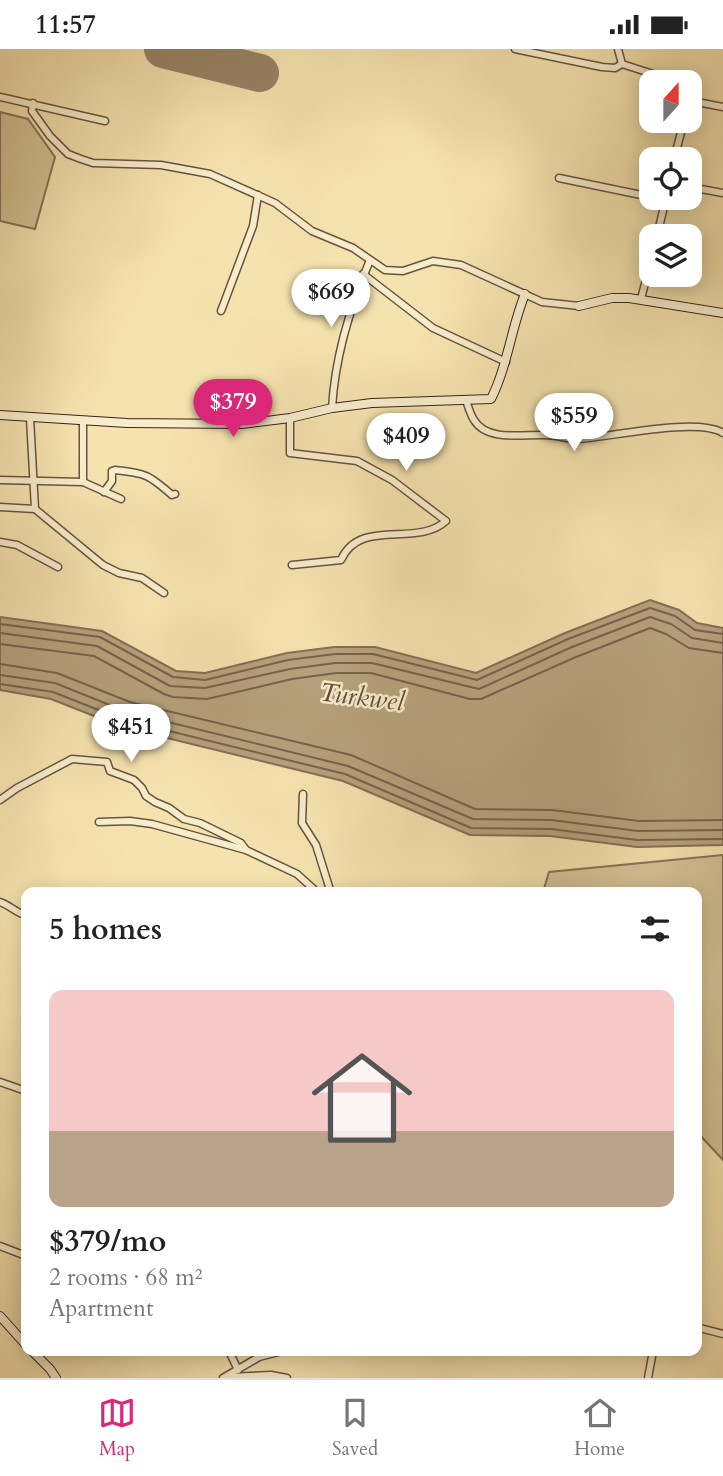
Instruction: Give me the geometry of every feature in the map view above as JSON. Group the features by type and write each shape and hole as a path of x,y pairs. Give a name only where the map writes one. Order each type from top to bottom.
{"street":[{"path":"515,49 602,67 615,68 622,64 641,70"},
{"path":"618,49 622,64"},
{"path":"0,97 105,121"},
{"path":"33,103 32,111 50,136 68,154 93,163 153,164 210,174 285,208 312,231 353,248 381,268 392,272 429,262 461,265 542,302 579,306 612,298 640,299 723,313"},
{"path":"702,105 723,107"},
{"path":"559,178 639,194"},
{"path":"702,189 723,193"},
{"path":"221,311 253,226 258,195"},
{"path":"332,408 336,368 349,316 370,260"},
{"path":"363,274 433,328 506,362"},
{"path":"640,299 643,287"},
{"path":"0,415 180,425 242,424 372,403 491,399 506,362 525,293"},
{"path":"466,400 474,422 485,430 502,435 545,435 574,439 677,427 710,428 723,433"},
{"path":"30,418 35,509"},
{"path":"290,418 290,453 358,461 392,480 446,521 431,532 358,539 348,547 341,560 292,565"},
{"path":"83,421 83,482"},
{"path":"104,492 112,481 112,471 115,470 145,474 175,495"},
{"path":"0,481 83,482 121,499"},
{"path":"0,507 35,509 103,565 119,573 142,578 164,593"},
{"path":"0,542 17,545 58,567"},
{"path":"0,800 17,787 72,759 107,762 110,771 134,780 150,799 184,819 200,823 241,843 246,850"},
{"path":"303,794 302,823 316,845 329,887"},
{"path":"99,822 130,821 152,824 246,850 297,874 311,887"},
{"path":"0,902 21,914"},
{"path":"0,1082 21,1089"},
{"path":"0,1246 21,1254"},
{"path":"0,1316 21,1339"},
{"path":"702,1329 723,1334"},
{"path":"37,1356 56,1378"},
{"path":"231,1356 238,1370"},
{"path":"225,1377 257,1356"},
{"path":"648,1378 652,1356"},
{"path":"225,1377 271,1375 287,1378"}],"shaded area":[{"path":"0,112 28,119 55,157 35,229 0,221"},
{"path":"723,855 723,1160 702,1137 702,887 544,887 549,872"}],"water":[{"name":"Turkwel","path":"650,600 679,610 697,623 723,628 723,845 637,847 550,836 470,835 343,781 122,727 51,699 0,690 0,617 102,631 176,671 205,673 287,653 334,647 375,647 476,673 565,633"}],"runway":[{"path":"163,49 260,73"}]}
